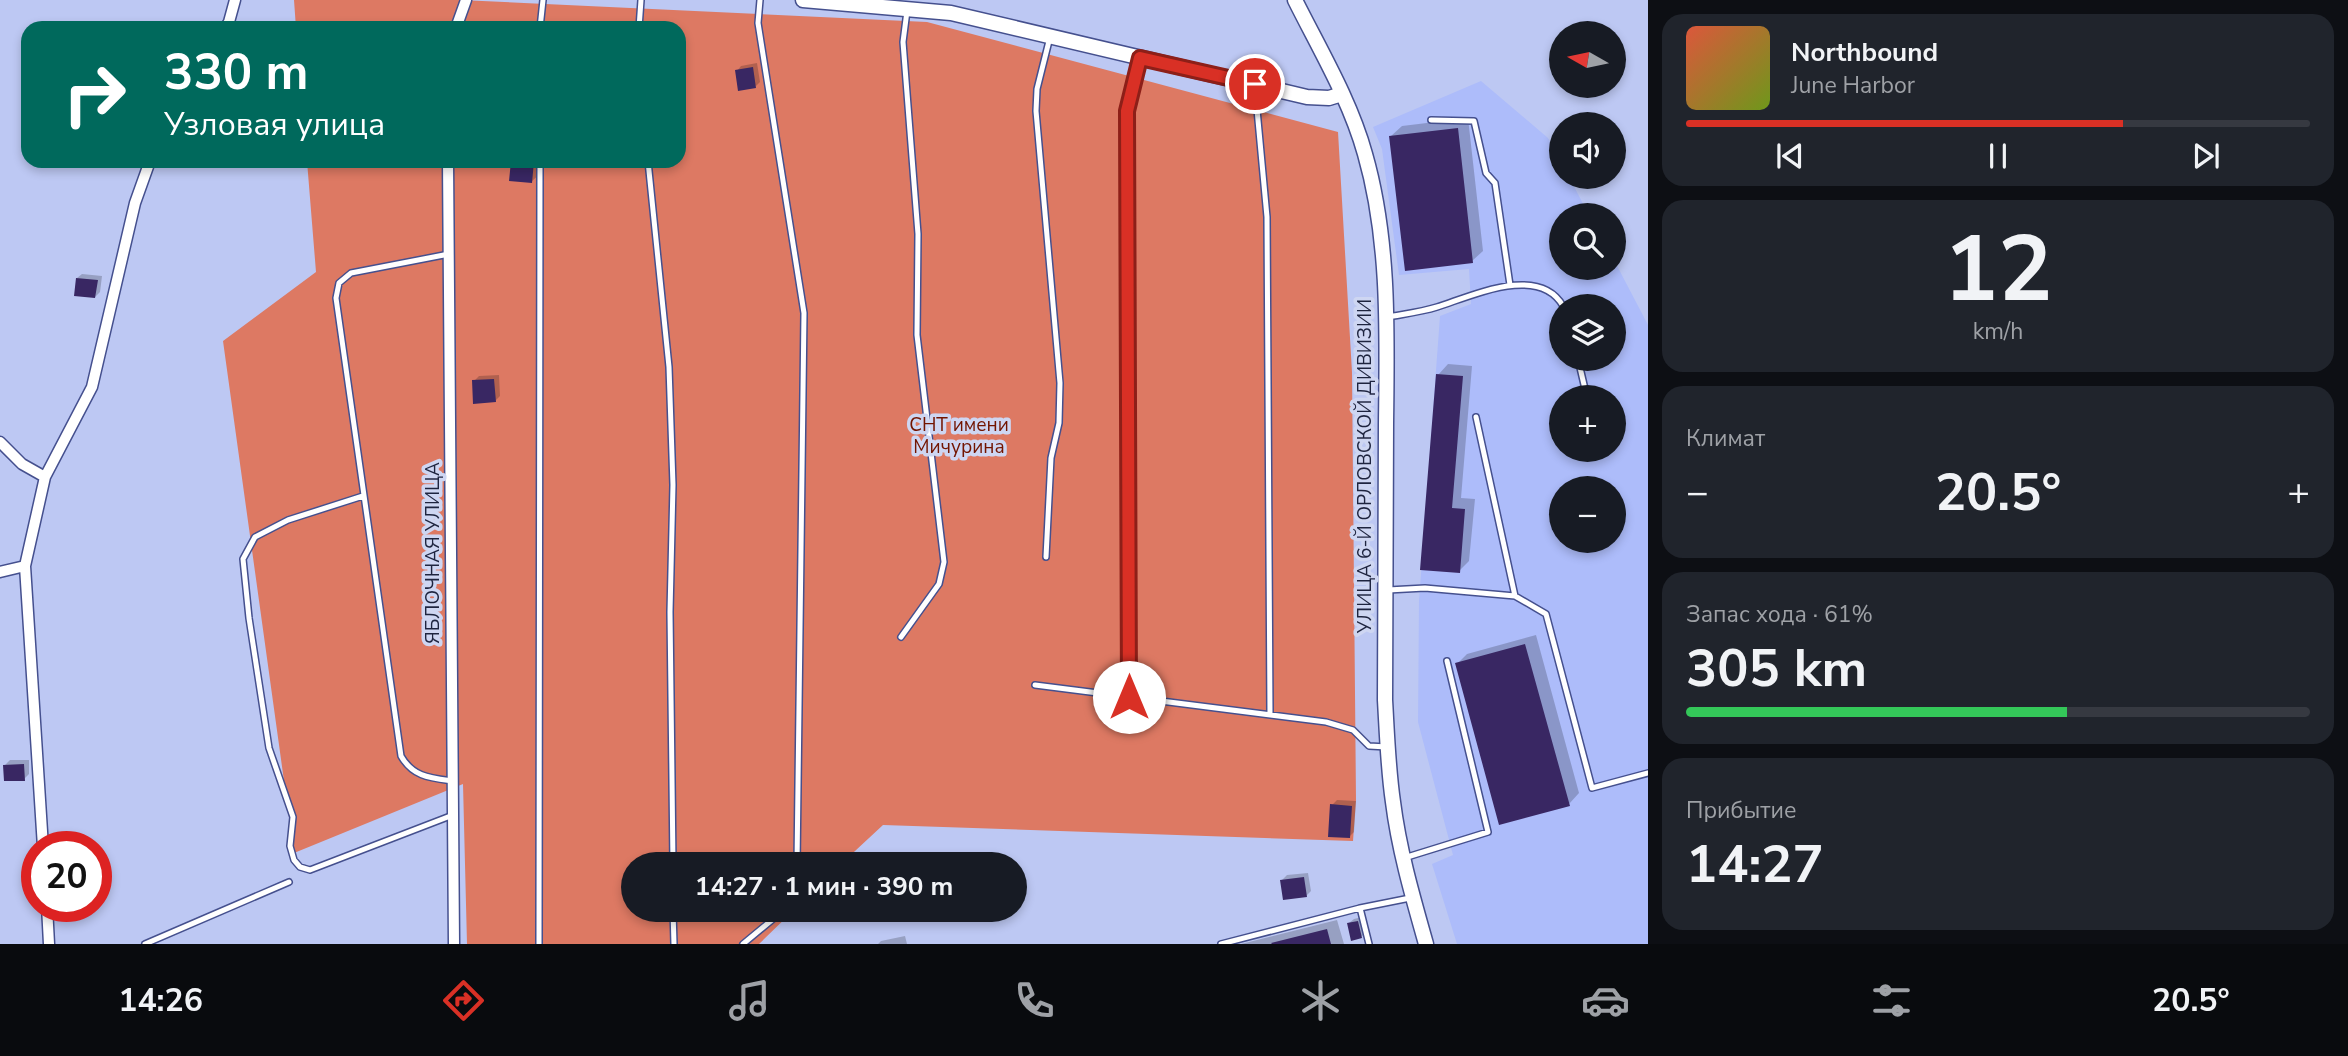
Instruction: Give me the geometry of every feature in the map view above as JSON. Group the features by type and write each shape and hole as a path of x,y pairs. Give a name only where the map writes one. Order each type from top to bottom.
{"street":[{"path":"228,21 235,0"},
{"path":"458,21 466,0"},
{"path":"803,0 839,1 951,13 1319,98 1342,94"},
{"name":"УЛИЦА 6-Й ОРЛОВСКОЙ ДИВИЗИИ","path":"1295,0 1342,94 1365,153 1381,236 1385,318 1387,747 1393,805 1426,944"},
{"path":"42,831 25,566 45,477 92,387 135,203 148,168"},
{"name":"ЯБЛОЧНАЯ УЛИЦА","path":"448,168 454,944"},
{"path":"0,442 22,464 45,477"},
{"path":"0,572 25,566"},
{"path":"48,922 50,944"}],"lane":[{"path":"541,21 543,0"},
{"path":"640,21 641,0"},
{"path":"760,0 758,23 804,313 797,852"},
{"path":"901,637 939,584 944,562 916,335 918,234 903,41 907,9"},
{"path":"1046,557 1051,458 1059,423 1060,383 1036,111 1037,89 1051,37"},
{"path":"1129,697 1127,111 1140,58"},
{"path":"1255,84 1254,99 1267,217 1270,715"},
{"path":"1431,120 1474,121 1486,173 1495,183 1510,285"},
{"path":"539,944 540,168"},
{"path":"649,168 669,367 673,485 670,612 673,852"},
{"path":"449,254 351,273 339,283 336,298 401,756 408,768 425,777 453,781"},
{"path":"1385,318 1424,311 1510,285 1528,284 1543,287 1555,294"},
{"path":"1476,417 1515,596"},
{"path":"363,496 288,520 255,537 243,559 269,748 293,817 290,846 294,860 300,867 310,870 453,815"},
{"path":"1385,590 1425,589 1515,596 1546,614 1592,788 1648,773"},
{"path":"1404,858 1488,832 1447,661"},
{"path":"1035,685 1343,726 1353,730 1369,746 1387,747"},
{"path":"145,944 289,882"},
{"path":"1221,944 1413,897"},
{"path":"1360,908 1369,944"},
{"path":"673,922 674,944"},
{"path":"743,944 770,922"}],"shaded area":[{"path":"1481,81 1548,138 1549,189 1575,189 1583,203 1549,203 1549,280 1624,280 1648,325 1648,944 1457,944 1432,864 1453,855 1418,722 1419,601 1440,316 1471,304 1469,269 1399,275 1382,149 1373,127"}],"green space":[{"name":"СНТ имени Мичурина","path":"294,0 460,0 927,22 1338,132 1352,372 1356,800 1353,841 883,825 854,852 621,852 621,922 782,922 759,944 467,944 463,784 294,853 223,341 316,272 308,168 686,168 686,21 296,21"}],"building":[{"path":"753,67 756,88 738,91 735,70"},
{"path":"1458,128 1473,263 1405,271 1389,136"},
{"path":"510,168 533,168 532,183 509,181"},
{"path":"76,278 98,280 95,298 74,296"},
{"path":"1436,374 1463,376 1452,508 1465,509 1460,573 1420,570"},
{"path":"494,379 496,402 473,404 472,380"},
{"path":"1525,644 1570,806 1499,825 1455,663"},
{"path":"24,764 25,781 4,781 3,765"},
{"path":"1330,804 1352,806 1350,838 1328,837"},
{"path":"1304,877 1307,897 1283,900 1280,880"},
{"path":"1358,921 1362,938 1351,941 1347,923"},
{"path":"1327,929 1331,944 1271,943"}],"route":[{"path":"1129,697 1127,111 1133,81 1140,58 1255,84"}]}
